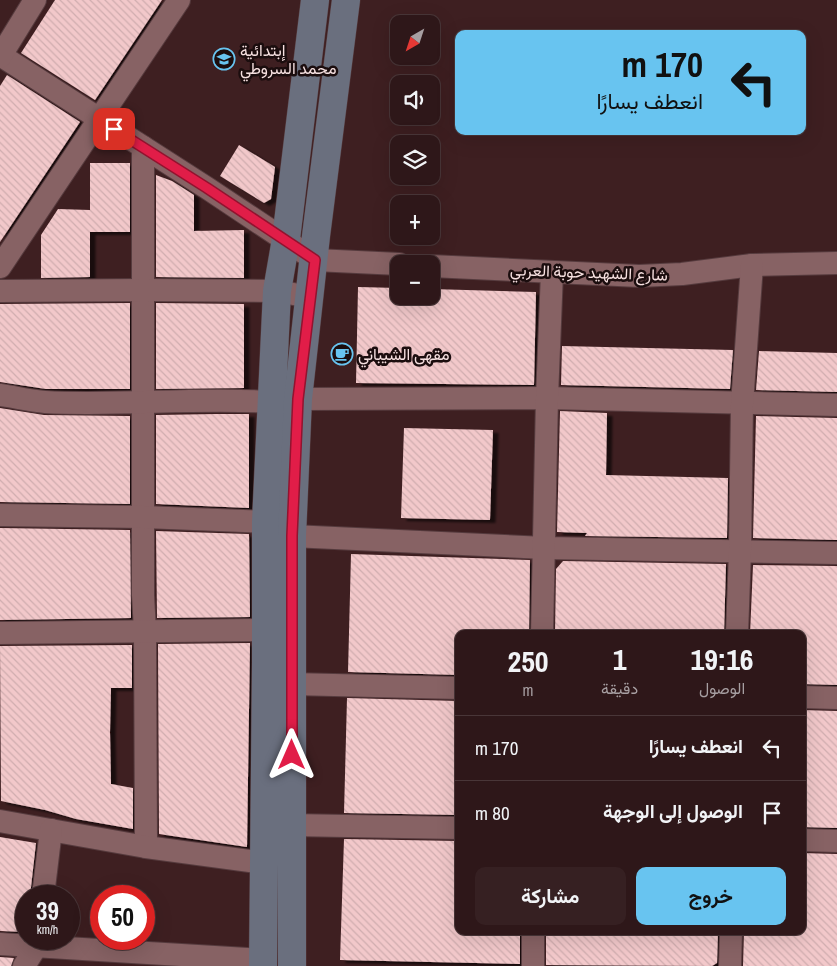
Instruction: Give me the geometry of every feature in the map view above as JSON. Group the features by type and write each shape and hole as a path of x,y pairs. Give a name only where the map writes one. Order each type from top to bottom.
{"main road":[{"path":"263,963 265,864 284,670 292,536 277,291 286,239 315,0"},
{"path":"292,966 291,826 284,670 266,630 266,522 285,401 310,297 346,0"}],"street":[{"path":"34,0 0,56 286,239 315,260 390,264"},
{"path":"0,267 179,0"},
{"path":"143,148 143,594 145,632 146,847"},
{"name":"شارع الشهيد حوبة العربي","path":"440,266 638,276 673,275 752,265 837,263"},
{"path":"737,630 742,404 752,265"},
{"path":"542,630 547,398 552,272"},
{"path":"0,291 277,291 310,297"},
{"path":"0,395 44,402 144,403 547,398 837,405"},
{"path":"0,515 144,517 266,522"},
{"path":"292,536 545,548 837,553"},
{"path":"0,633 266,630"},
{"path":"284,670 455,688"},
{"path":"806,697 837,698"},
{"path":"0,821 146,847 265,864"},
{"path":"291,826 455,828"},
{"path":"44,885 51,830"},
{"path":"806,840 837,841"},
{"path":"533,935 533,966"},
{"path":"730,966 731,935"},
{"path":"0,944 15,944"},
{"path":"80,947 263,963"},
{"path":"24,966 33,950"}],"building":[{"path":"55,0 162,0 95,100 21,53"},
{"path":"7,75 80,122 0,242 0,86"},
{"path":"239,145 275,167 271,199 264,203 220,176"},
{"path":"90,163 130,163 130,232 90,232 90,277 41,278 41,235 58,209 90,210"},
{"path":"156,175 172,181 194,195 194,231 244,230 244,278 156,277"},
{"path":"358,287 390,288 390,305 440,305 440,289 536,292 534,385 356,383"},
{"path":"130,303 130,389 46,389 0,382 0,304"},
{"path":"156,303 244,304 244,388 156,389"},
{"path":"562,346 733,350 730,389 561,385"},
{"path":"759,351 837,353 837,392 756,390"},
{"path":"0,408 44,415 130,416 130,504 0,502"},
{"path":"560,411 607,413 606,475 728,478 727,538 585,536 587,533 557,532"},
{"path":"249,414 249,508 156,504 156,415"},
{"path":"756,416 837,418 837,540 753,538"},
{"path":"404,428 493,430 490,520 401,518"},
{"path":"0,528 130,530 131,618 0,620"},
{"path":"156,531 249,534 250,617 157,618"},
{"path":"351,554 530,560 529,630 455,630 455,675 348,672"},
{"path":"563,561 726,564 724,630 555,630 556,569"},
{"path":"753,565 837,566 837,685 806,684 806,630 750,630"},
{"path":"250,643 247,847 159,834 158,644"},
{"path":"132,645 132,688 111,688 110,732 111,784 133,788 133,829 76,819 45,810 1,801 0,646"},
{"path":"347,698 455,701 455,815 344,813"},
{"path":"806,710 837,711 837,828 806,827"},
{"path":"0,837 36,843 31,885 15,885 15,932 0,931"},
{"path":"344,839 455,841 455,935 520,935 520,964 340,960"},
{"path":"806,853 837,854 837,966 743,966 744,935 806,935"},
{"path":"546,935 718,935 717,963 712,966 546,965"},
{"path":"0,957 14,958 11,966 0,966"}],"place":[{"name":"إبتدائية محمد السروطي","path":"224,59"},
{"name":"مقهى الشيباني","path":"342,354"}],"route":[{"path":"114,129 286,239 315,260 298,399 292,536 292,755"}]}
